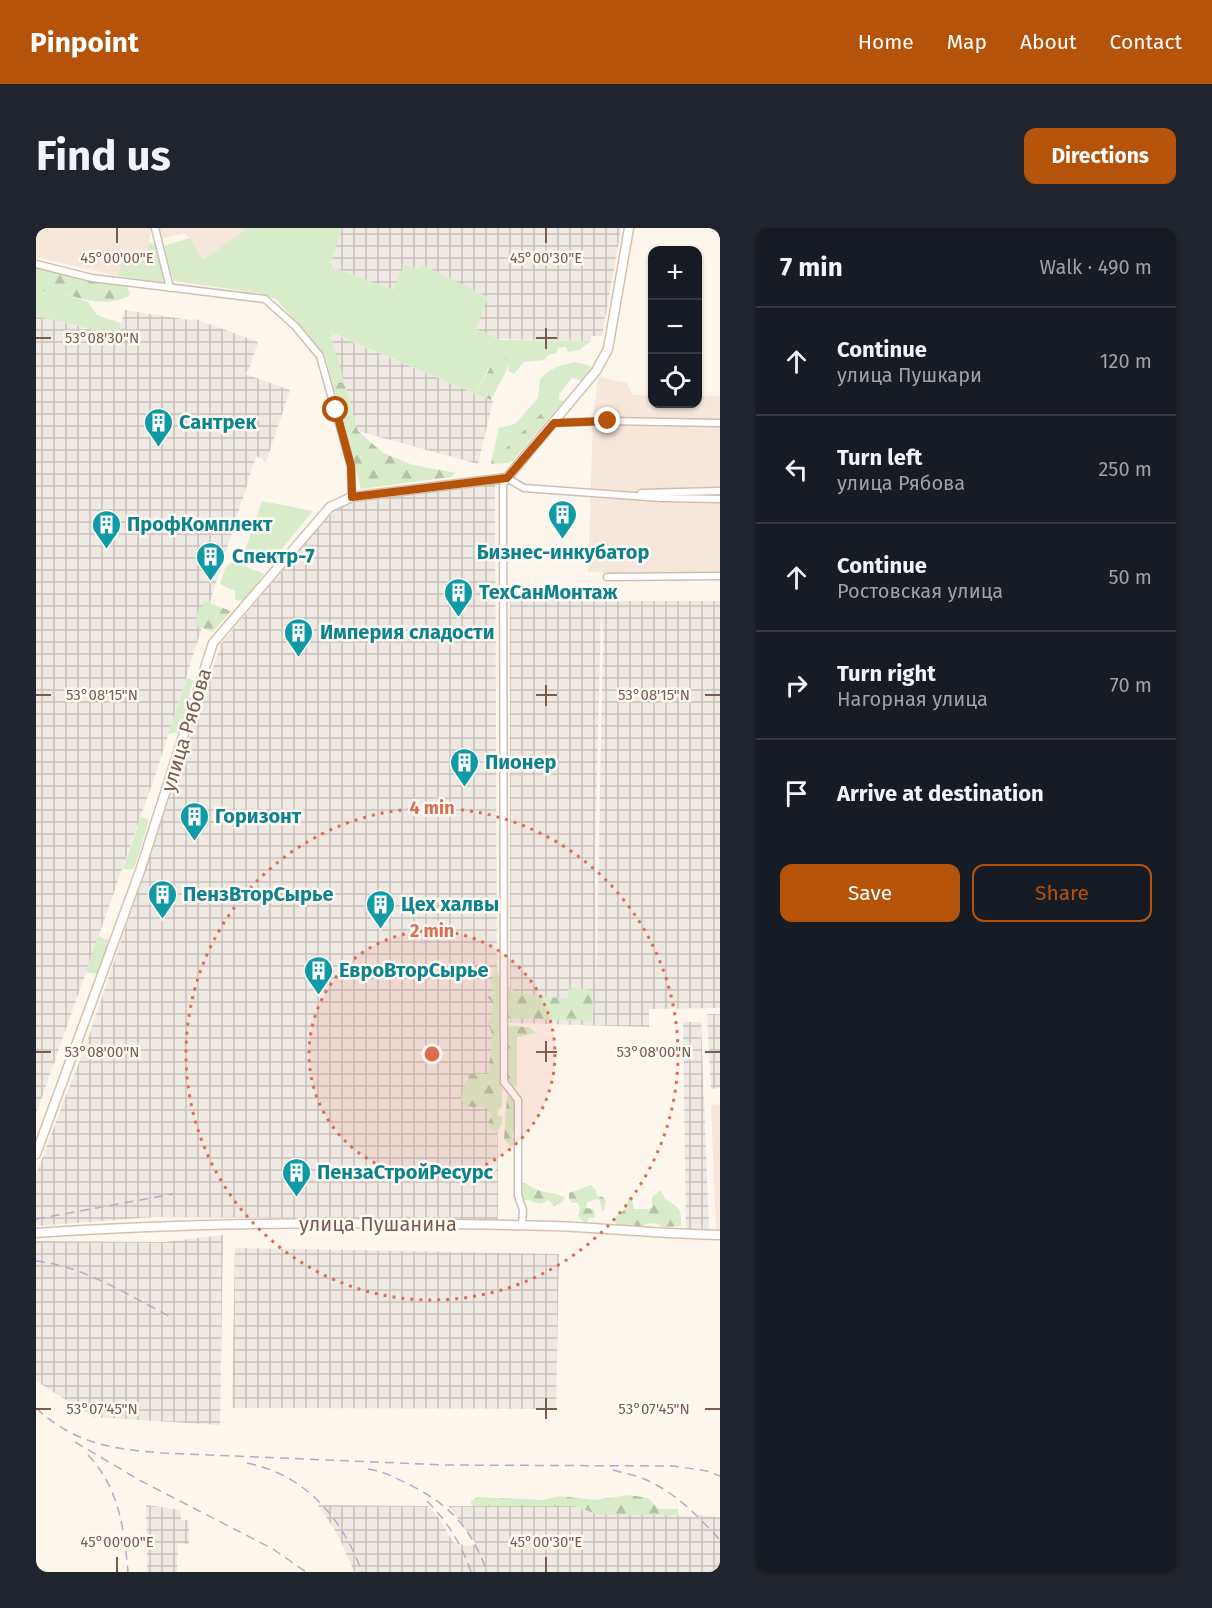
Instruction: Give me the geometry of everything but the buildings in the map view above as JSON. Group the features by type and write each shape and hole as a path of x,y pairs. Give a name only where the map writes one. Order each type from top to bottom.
{"street":[{"path":"154,228 170,288"},
{"path":"522,1226 523,1210 518,1195 518,1100 504,1082 503,486 507,478 596,371 608,349 629,228"},
{"path":"36,264 92,278 265,299 295,326 320,356 351,466 352,497"},
{"path":"554,423 608,421 720,423"},
{"path":"507,478 524,488 662,498 720,499"},
{"name":"улица Рябова","path":"36,1154 140,871 213,643 330,507 352,497 507,478"},
{"path":"617,494 720,491"},
{"path":"607,577 720,576"},
{"name":"улица Пушанина","path":"36,1233 208,1224 522,1226 720,1235"}],"shaded area":[{"path":"36,228 151,228 147,257 121,262 118,276 36,257"},
{"path":"157,228 247,228 203,260 186,233 161,239"},
{"path":"342,228 621,228 602,336 591,336 591,341 496,339 476,329 421,264 418,270 405,264 393,290 329,266"},
{"path":"124,310 195,319 258,342 249,369 245,374 290,390 266,462 256,456 157,770 36,1114 36,316 119,336"},
{"path":"329,332 493,401 478,464 358,431"},
{"path":"598,377 627,383 633,395 648,396 648,408 702,408 702,396 720,396 720,578 588,572 593,420"},
{"path":"495,484 498,1219 155,1217 36,1226 36,1174 89,1036 221,644 329,514 352,500"},
{"path":"510,596 602,601 720,601 720,1008 649,1009 649,1027 510,1023","holes":["601,613 603,636 596,990 595,860"]},
{"path":"707,1014 720,1014 720,1088 711,1089"},
{"path":"683,1022 701,1022 709,1230 686,1229"},
{"path":"720,1104 720,1231 716,1231 711,1105"},
{"path":"223,1235 220,1425 93,1417 36,1381 36,1241 164,1242"},
{"path":"235,1248 559,1254 556,1409 232,1408"},
{"path":"146,1505 181,1510 181,1520 189,1520 189,1544 178,1544 177,1572 147,1572"},
{"path":"318,1505 428,1506 437,1515 453,1542 467,1546 476,1544 449,1506 574,1506 596,1514 656,1514 695,1517 699,1514 720,1517 720,1572 354,1572 338,1535"}],"green space":[{"path":"247,228 342,228 330,266 393,290 405,264 418,270 421,264 488,297 476,329 501,340 591,341 579,350 568,352 566,347 558,348 557,353 548,355 544,360 524,362 514,374 508,371 510,366 488,369 476,394 330,332 344,382 333,384 325,355 276,299 258,293 174,281 163,246 190,238 203,260"},
{"path":"149,243 156,244 165,276 163,282 118,276 121,262 146,257"},
{"path":"36,268 61,275 127,286 130,293 129,296 105,302 48,291 36,291"},
{"path":"50,290 88,302 97,315 121,323 119,336 36,316 36,291"},
{"path":"505,358 512,360 491,400 476,394 493,362"},
{"path":"575,362 591,366 590,371 580,382 572,378 559,394 559,400 564,401 556,410 549,406 505,449 494,449 499,428 515,424 538,398 540,379 556,368"},
{"path":"344,382 358,431 383,453 413,465 456,473 451,477 361,489 333,384"},
{"path":"549,406 556,410 516,457 509,463 491,464 494,449 505,449"},
{"path":"262,501 313,511 272,561 263,562 244,553"},
{"path":"233,561 264,574 244,601 235,600 235,591 220,584 225,568"},
{"path":"204,601 231,611 213,632 194,625"},
{"path":"187,677 193,681 179,732 168,734"},
{"path":"141,817 149,820 134,869 123,869"},
{"path":"98,936 110,941 97,974 86,972"},
{"path":"496,968 504,984 515,991 567,999 569,988 591,990 594,1006 592,1021 509,1018 507,1026 528,1027 537,1033 517,1037 517,1086 502,1086 502,1106 496,1114 502,1117 502,1124 497,1132 489,1129 489,1121 493,1114 490,1111 481,1107 466,1107 461,1100 470,1074 490,1074 492,1034 487,1021 491,1018 493,1003 487,997 494,994 491,982"},
{"path":"507,1095 514,1101 515,1110 512,1136 515,1140 511,1147 504,1139"},
{"path":"525,1183 540,1191 565,1197 561,1203 554,1206 548,1200 539,1204 524,1200 521,1196 521,1184"},
{"path":"591,1185 596,1190 597,1196 603,1197 606,1201 604,1211 597,1199 587,1202 586,1208 594,1209 595,1217 589,1218 586,1224 578,1216 580,1209 578,1203 572,1203 569,1193"},
{"path":"661,1190 665,1199 679,1209 681,1226 662,1227 653,1223 635,1226 616,1225 614,1218 624,1210 629,1197 632,1198 634,1209 649,1209 652,1207 652,1197"},
{"path":"629,1495 648,1498 659,1509 678,1509 679,1515 596,1514 574,1506 472,1506 471,1501 478,1497 544,1500 559,1496 595,1500"}],"railway":[{"path":"36,1219 173,1194"},
{"path":"36,1261 88,1275 169,1316"},
{"path":"36,1408 65,1430 80,1437 110,1446 162,1453 446,1465 674,1466 707,1471 720,1476"},
{"path":"75,1442 141,1481 273,1549 306,1572"},
{"path":"88,1455 107,1481 118,1509 128,1572"},
{"path":"247,1463 287,1478 319,1502 344,1534 362,1572"},
{"path":"368,1469 384,1473 408,1484 447,1509 474,1542 487,1572"},
{"path":"613,1470 640,1478 666,1491 720,1540"},
{"path":"427,1501 453,1534 471,1572"}],"place":[{"name":"Сантрек","path":"158,448"},
{"name":"Бизнес-инкубатор","path":"563,540"},
{"name":"ПрофКомплект","path":"106,550"},
{"name":"Спектр-7","path":"211,582"},
{"name":"ТехСанМонтаж","path":"458,618"},
{"name":"Империя сладости","path":"299,658"},
{"name":"Пионер","path":"464,788"},
{"name":"Горизонт","path":"194,842"},
{"name":"ПензВторСырье","path":"162,920"},
{"name":"Цех халвы","path":"380,930"},
{"name":"ЕвроВторСырье","path":"318,996"},
{"name":"ПензаСтройРесурс","path":"296,1198"}],"route":[{"path":"336,410 351,466 352,497 507,478 554,423 608,421"}]}
